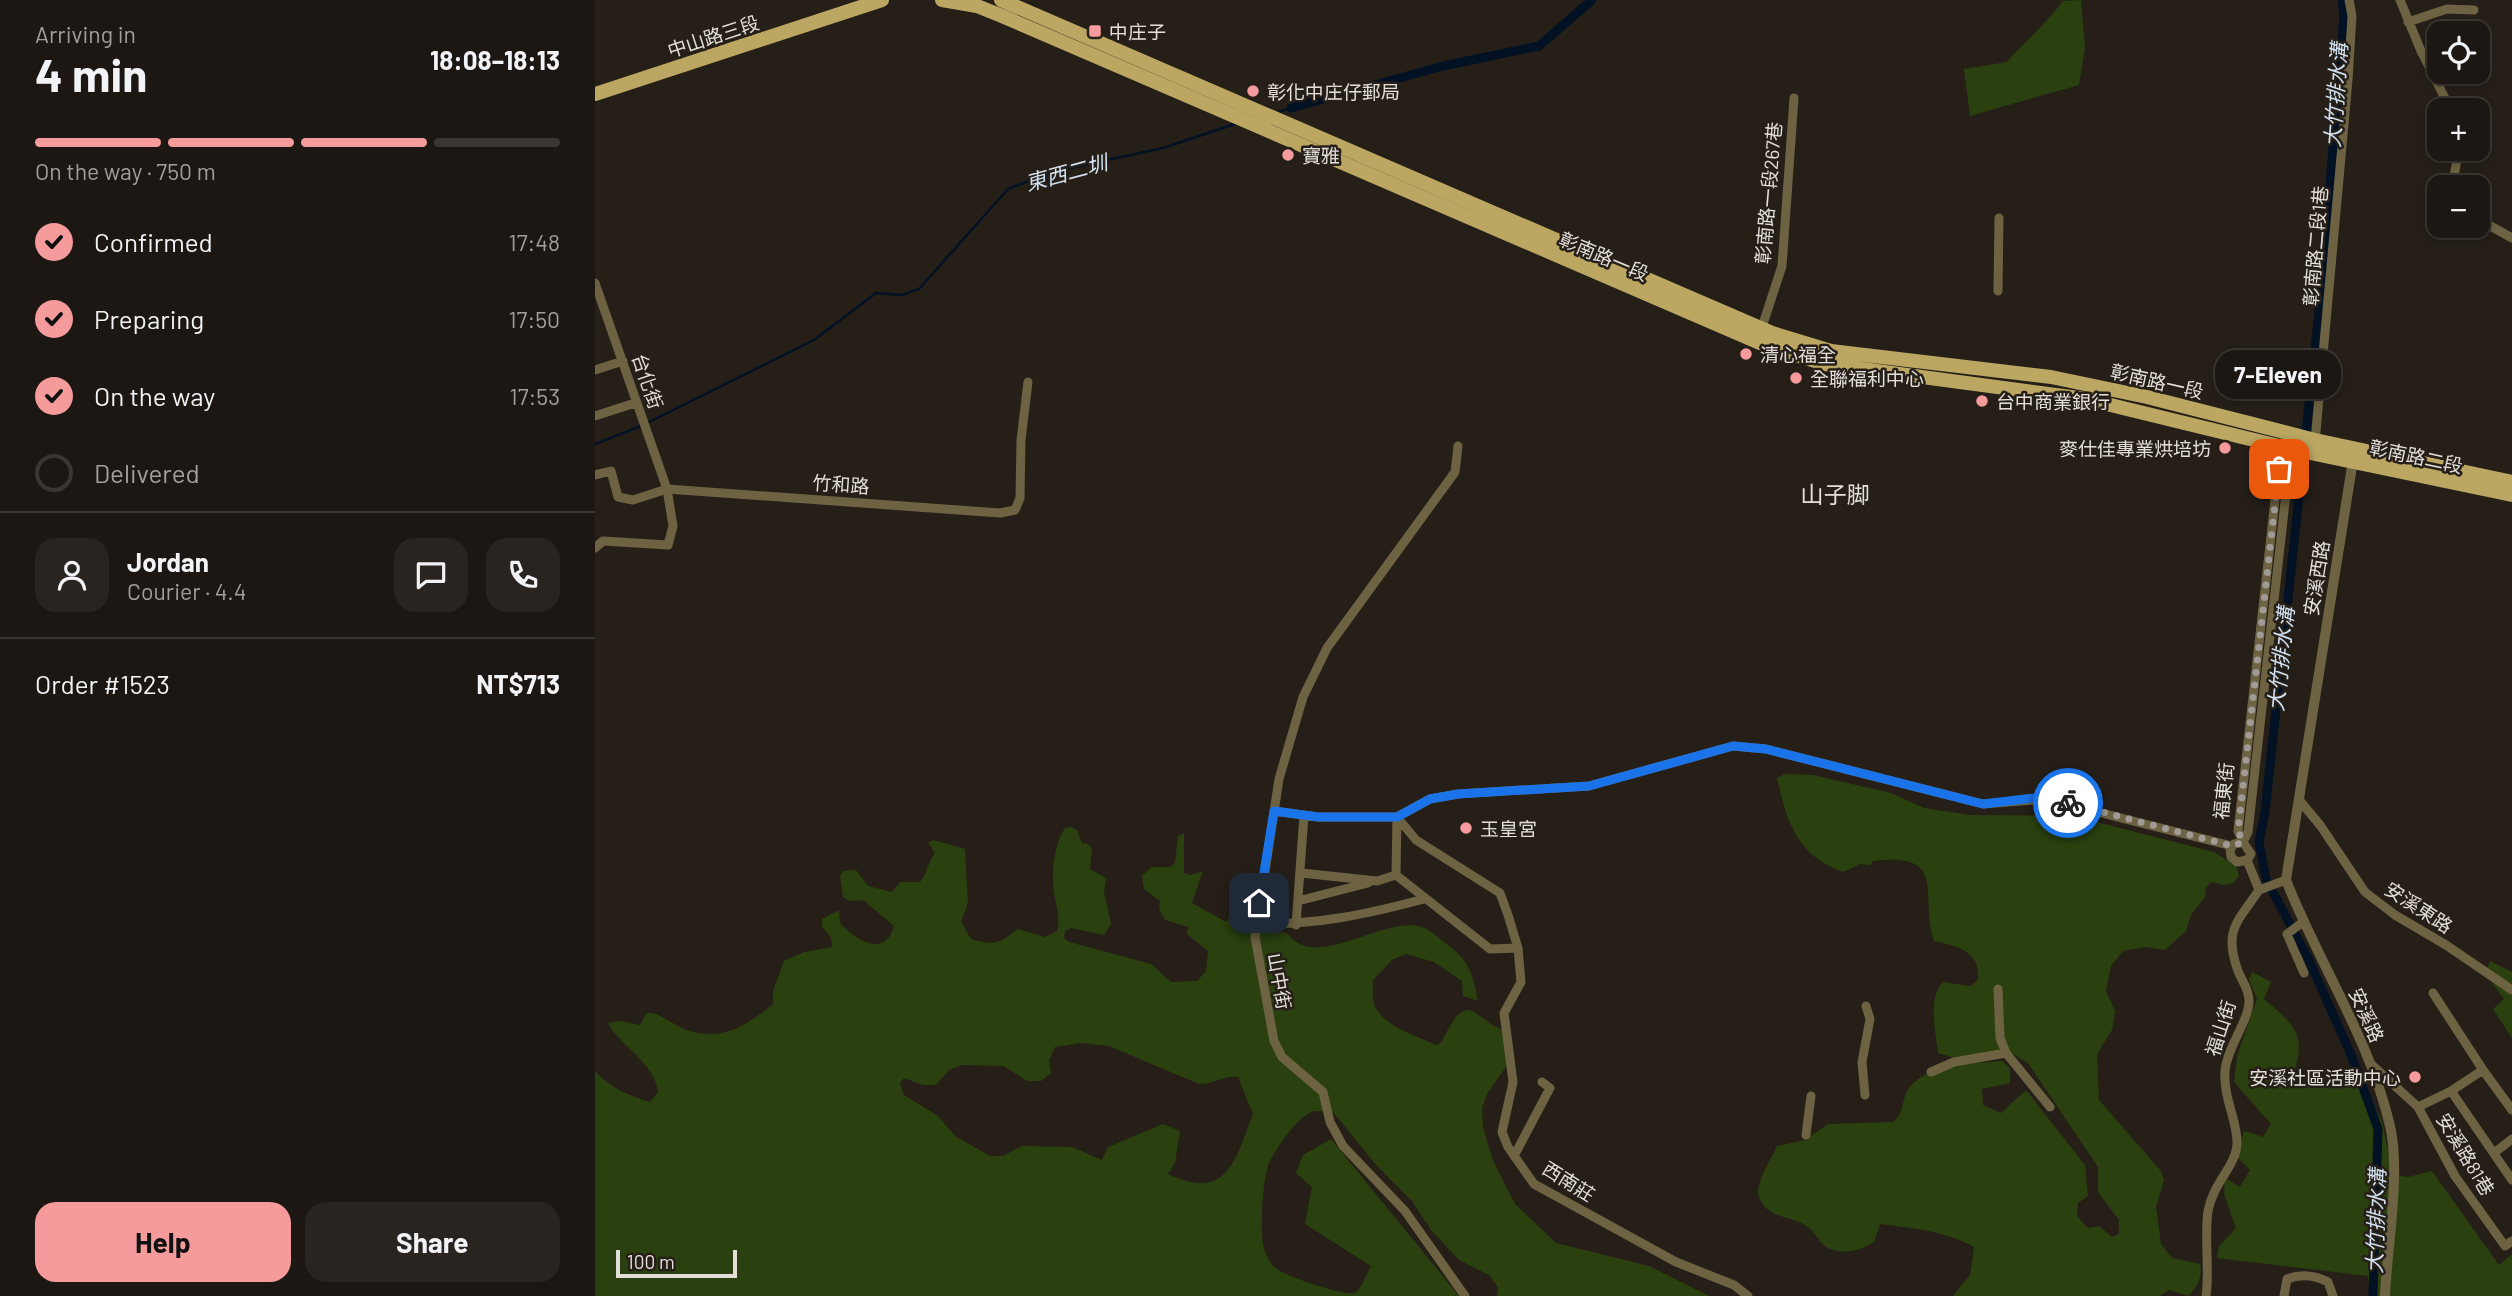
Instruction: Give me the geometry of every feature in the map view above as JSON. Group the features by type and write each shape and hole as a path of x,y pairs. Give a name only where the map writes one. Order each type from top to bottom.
{"main road":[{"name":"中山路三段","path":"595,94 882,0"},
{"name":"彰南路一段","path":"942,0 977,2 1767,346 1825,364 2086,399 2288,441"},
{"name":"彰南路一段","path":"1001,0 1761,330 1831,351 2051,377 2147,397 2288,441"},
{"name":"彰南路二段","path":"2288,441 2512,495"},
{"name":"彰南路二段","path":"2353,456 2512,482"}],"street":[{"name":"彰南路二段1巷","path":"2314,447 2348,80 2352,16 2349,0"},
{"path":"2400,0 2445,98"},
{"path":"2409,22 2447,9 2474,9"},
{"name":"彰南路一段267巷","path":"1761,330 1782,266 1794,98"},
{"path":"1998,291 1999,218"},
{"path":"2490,225 2512,237"},
{"name":"台化街","path":"596,289 667,489"},
{"path":"595,370 623,361"},
{"name":"竹和路","path":"667,489 1000,513 1015,510 1020,498 1021,440 1028,382"},
{"path":"595,416 635,403"},
{"name":"福東街","path":"2243,842 2238,831 2264,647 2288,441"},
{"name":"山中街","path":"1458,446 1455,472 1327,648 1303,697 1279,779 1256,923 1257,959 1264,997 1274,1041 1282,1057 1323,1092 1330,1122 1343,1146 1405,1211 1465,1296"},
{"name":"安溪西路","path":"2287,880 2353,456"},
{"path":"595,475 611,471 618,497 633,500 667,489 673,526 668,545 603,541 595,548"},
{"path":"1274,811 1304,815 1397,817 1430,799 1458,794 1589,786 1733,746 1766,749 1983,804 2034,798 2070,803 2232,846 2243,842 2251,850 2247,860 2241,863 2234,860 2230,853 2232,846"},
{"name":"安溪東路","path":"2299,801 2320,825 2365,892 2395,915 2446,945 2512,990"},
{"path":"1296,925 1304,815"},
{"path":"1396,875 1397,817"},
{"name":"西南莊","path":"1397,817 1416,840 1500,893 1518,948 1521,982 1504,1013 1513,1082 1502,1132 1514,1156 1534,1184 1676,1262 1734,1285 1748,1296"},
{"path":"2247,860 2259,890 2287,880"},
{"path":"1301,873 1377,881"},
{"path":"1298,901 1396,875"},
{"path":"1396,875 1490,948 1518,948"},
{"name":"安溪路","path":"2287,880 2301,924 2369,1063 2391,1127 2391,1191 2385,1296"},
{"name":"福山街","path":"2206,1296 2209,1270 2208,1213 2216,1184 2236,1155 2237,1144 2237,1135 2227,1107 2225,1072 2229,1049 2249,1005 2247,990 2232,948 2232,928 2259,890"},
{"path":"1256,923 1296,925 1376,912 1424,899"},
{"path":"2301,924 2287,934 2304,973"},
{"path":"1997,989 2000,1038 2005,1053 2050,1107"},
{"path":"2433,993 2512,1110"},
{"path":"1865,1095 1862,1062 1870,1019 1866,1006"},
{"path":"1931,1072 1954,1062 2005,1053"},
{"name":"安溪路81巷","path":"2369,1063 2418,1107 2455,1176 2505,1246 2512,1241"},
{"name":"安溪路81巷","path":"2418,1107 2451,1091 2483,1070"},
{"path":"1514,1156 1551,1088 1542,1082"},
{"name":"安溪路81巷","path":"2451,1091 2512,1180"},
{"path":"1805,1135 1811,1097"},
{"name":"安溪路81巷","path":"2494,1153 2512,1139"},
{"path":"2284,1296 2287,1279 2297,1275 2320,1277 2328,1282 2333,1296"}],"green space":[{"path":"2081,0 2085,47 2079,85 1970,116 1964,69 2007,62 2063,1"},
{"path":"1785,774 1813,775 1891,793 1924,808 1970,815 2073,816 2214,852 2236,866 2239,875 2234,883 2224,885 2211,882 2205,889 2206,896 2191,915 2186,931 2165,950 2146,947 2123,951 2111,966 2106,991 2115,1011 2112,1030 2097,1054 2099,1100 2161,1171 2164,1180 2156,1207 2161,1244 2172,1258 2200,1264 2200,1277 2189,1296 2169,1290 2159,1296 1953,1296 1970,1275 1974,1247 1952,1237 1928,1231 1880,1224 1874,1242 1857,1250 1838,1251 1823,1245 1803,1224 1768,1210 1763,1204 1759,1197 1759,1185 1777,1146 1805,1140 1828,1124 1893,1122 1909,1088 1928,1073 1952,1066 2002,1061 2010,1068 2010,1083 1982,1089 1983,1105 2001,1113 2026,1090 2085,1165 2088,1196 2078,1203 2077,1216 2088,1228 2099,1226 2112,1237 2119,1234 2119,1220 2098,1192 2098,1167 2028,1063 2006,1050 1955,1058 1938,1053 1934,1006 1938,989 1943,982 1970,986 1978,980 1978,970 1976,962 1966,951 1934,941 1926,880 1922,870 1912,863 1897,860 1873,861 1870,865 1860,864 1843,872 1814,856 1796,835 1785,809 1777,778"},
{"path":"1065,828 1077,830 1082,843 1088,844 1092,849 1090,869 1106,878 1104,892 1111,924 1104,935 1071,928 1065,931 1064,938 1069,942 1151,964 1171,982 1197,981 1206,971 1208,951 1187,934 1188,927 1165,920 1159,908 1160,901 1144,889 1142,876 1151,867 1171,867 1175,862 1178,836 1184,833 1184,873 1190,875 1203,871 1192,903 1226,922 1230,916 1248,915 1255,927 1287,933 1299,944 1313,947 1348,942 1402,926 1418,926 1432,933 1465,962 1472,975 1478,1001 1463,996 1462,981 1434,962 1406,954 1392,960 1373,980 1374,1004 1378,1012 1392,1024 1436,1045 1441,1043 1459,1014 1466,1010 1509,1032 1507,1065 1487,1094 1482,1108 1483,1127 1492,1158 1515,1204 1556,1243 1649,1266 1709,1296 1497,1296 1498,1287 1489,1275 1459,1260 1431,1230 1412,1201 1377,1166 1333,1112 1314,1111 1301,1119 1289,1133 1267,1170 1263,1192 1262,1231 1265,1250 1272,1266 1301,1280 1355,1293 1371,1266 1305,1224 1312,1187 1296,1173 1303,1155 1331,1139 1459,1296 595,1296 595,1071 614,1087 650,1102 658,1092 644,1063 608,1023 621,1021 640,1025 647,1013 653,1013 688,1031 716,1034 755,1018 773,1004 773,991 784,961 804,952 832,947 831,938 822,927 822,919 839,910 840,923 854,936 877,944 890,936 894,926 863,900 849,901 843,897 840,876 843,871 856,870 868,886 892,892 900,882 920,882 935,853 928,842 934,840 965,849 968,903 961,922 971,939 996,942 1018,929 1045,937 1057,931 1058,926 1053,868 1058,842","holes":["1081,1043 1109,1046 1199,1084 1238,1077 1253,1114 1234,1161 1226,1172 1216,1180 1204,1183 1168,1174 1175,1163 1180,1131 1163,1124 1108,1147 1102,1160 1072,1147 1022,1146 1003,1156 990,1156 955,1136 938,1116 904,1095 900,1083 904,1078 923,1085 936,1085 949,1070 962,1065 1004,1066 1027,1081 1041,1081 1051,1073 1049,1060 1055,1047"]},
{"path":"2490,961 2512,972 2512,1038 2493,1009 2504,999 2485,973"},
{"path":"2252,972 2271,982 2264,999 2294,1028 2299,1045 2295,1069 2306,1087 2342,1084 2359,1076 2382,1121 2393,1175 2408,1177 2432,1171 2499,1265 2512,1254 2512,1296 2370,1296 2368,1276 2217,1258 2219,1246 2236,1228 2224,1194 2225,1178 2240,1187 2250,1170 2237,1157 2244,1131 2263,1137 2271,1124 2234,1082 2237,1056 2257,999 2249,980"}],"waterway":[{"name":"東西二圳","path":"1291,108 1443,66 1539,46 1592,0"},
{"name":"大竹排水溝","path":"2342,0 2344,15 2321,293 2265,812 2259,842 2266,879 2308,958 2352,1057 2378,1129 2373,1296"},
{"name":"東西二圳","path":"1275,113 1291,108"},
{"name":"東西二圳","path":"647,423 814,340 876,293 902,295 919,289 1008,189 1052,172 1163,148 1235,124"},
{"name":"東西二圳","path":"595,444 641,426"}],"way so far":[{"path":"2068,803 2232,846 2243,842 2238,831 2279,469"}],"place":[{"name":"中庄子","path":"1095,31"},
{"name":"彰化中庄仔郵局","path":"1253,91"},
{"name":"寶雅","path":"1288,155"},
{"name":"清心福全","path":"1746,354"},
{"name":"全聯福利中心","path":"1796,378"},
{"name":"台中商業銀行","path":"1982,401"},
{"name":"麥仕佳專業烘培坊","path":"2225,448"},
{"name":"7-Eleven","path":"2279,469"},
{"name":"玉皇宮","path":"1466,828"},
{"name":"安溪社區活動中心","path":"2415,1077"}],"district":[{"name":"山子脚","path":"1835,494"}],"route":[{"path":"1259,903 1274,811 1318,817 1397,817 1430,799 1458,794 1589,786 1733,746 1766,749 1983,804 2034,798 2068,803"}]}
